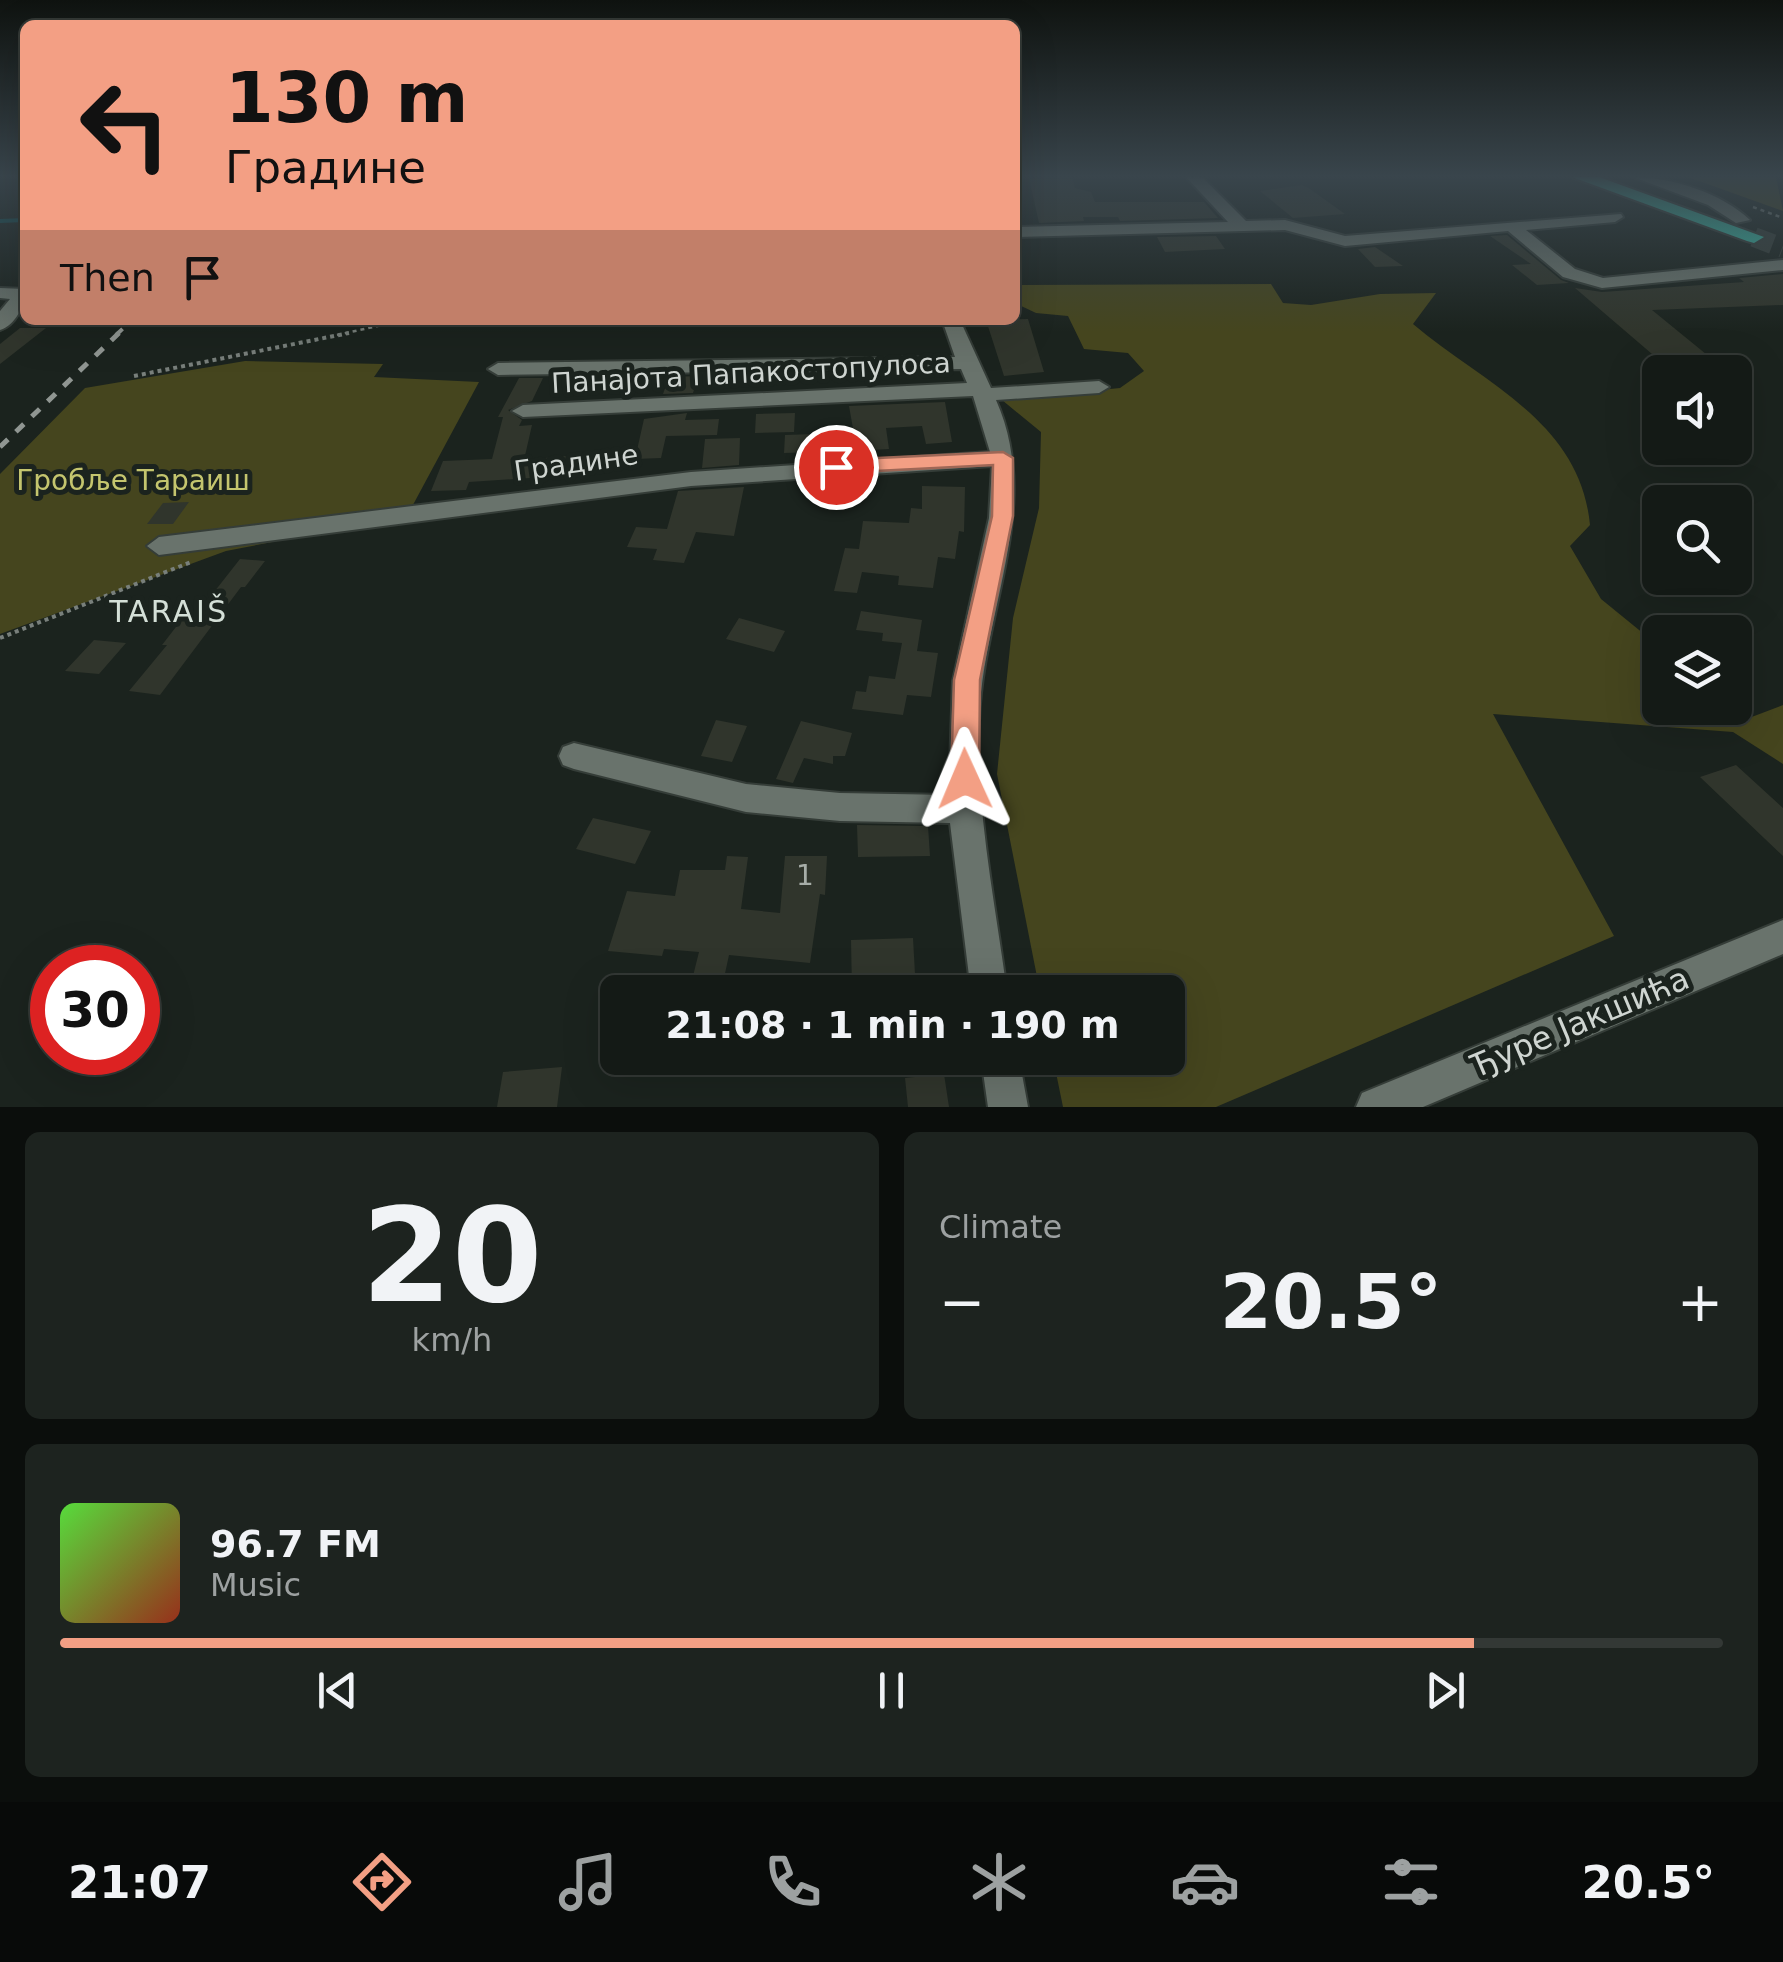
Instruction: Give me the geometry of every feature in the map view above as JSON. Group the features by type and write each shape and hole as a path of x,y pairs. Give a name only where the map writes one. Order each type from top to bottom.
{"street":[{"path":"1020,232 1167,229"},
{"path":"1297,229 1344,242 1506,229"},
{"path":"1515,229 1569,274 1602,284 1783,265"},
{"path":"0,324 20,298"},
{"path":"953,325 982,392 1003,458 1002,516 967,680 963,749 987,975"},
{"path":"498,370 966,362"},
{"name":"Панајота Папакостопулоса","path":"523,411 1099,387"},
{"name":"Градине","path":"158,546 691,479 1003,458"},
{"path":"574,756 759,799 860,808 967,810"},
{"name":"Ђуре Јакшића","path":"1376,1107 1783,936"},
{"path":"1003,1075 1008,1107"}],"path":[{"path":"134,376 213,356 333,338 384,325"},
{"path":"0,638 182,568 228,538"}],"green space":[{"path":"1271,284 1283,303 1311,305 1380,294 1436,293 1413,324 1524,408 1568,458 1582,489 1590,525 1570,546 1601,599 1642,632 1642,725 1752,725 1752,717 1783,705 1783,764 1733,732 1493,714 1614,936 1216,1107 1063,1107 1056,1075 1185,1075 1185,975 1037,975 997,774 1013,618 1039,508 1041,432 1002,400 1120,388 1144,371 1128,353 1084,349 1068,316 1036,313 1020,305 1020,285"},
{"name":"Гробље Тараиш","path":"245,361 383,364 374,377 479,382 407,516 226,551 0,634 0,474 85,388"}],"building":[{"path":"1507,235 1569,283 1537,285 1512,265 1531,264 1490,236"},
{"path":"1216,236 1225,249 1165,252 1157,237"},
{"path":"1375,247 1403,266 1375,267 1358,249"},
{"path":"1783,274 1783,305 1652,310 1707,355 1653,355 1575,288 1602,292 1744,282 1739,278"},
{"path":"1020,319 1028,319 1044,372 1004,376 988,325 1020,325"},
{"path":"20,328 46,328 0,364 0,344"},
{"path":"698,376 693,393 663,394 669,377"},
{"path":"519,378 543,378 532,401 508,410 522,420 519,426 532,425 524,460 577,455 575,475 469,482 466,490 431,491 443,461 492,459 503,417 498,417"},
{"path":"945,402 952,442 926,444 922,426 886,428 889,449 857,451 849,406"},
{"path":"687,413 685,420 719,419 717,435 666,436 661,458 635,459 644,419"},
{"path":"795,413 794,432 755,433 756,414"},
{"path":"815,434 815,452 784,453 785,435"},
{"path":"740,438 739,465 702,468 705,439"},
{"path":"922,486 965,487 964,532 959,531 955,559 938,557 933,588 898,585 899,576 862,572 857,593 834,591 845,548 859,549 863,521 909,523 911,508 922,509"},
{"path":"744,487 734,536 696,532 684,563 653,560 657,549 627,547 636,527 667,529 678,491"},
{"path":"189,502 173,524 147,524 163,503"},
{"path":"240,559 265,561 160,695 129,691 167,645 162,645 186,614 196,615"},
{"path":"861,611 922,620 917,651 938,653 931,697 907,695 903,715 852,709 856,691 866,692 869,676 895,679 902,643 882,641 883,633 856,630"},
{"path":"739,618 785,631 774,652 726,639"},
{"path":"94,640 126,643 99,674 65,671"},
{"path":"716,720 747,726 732,762 701,756"},
{"path":"801,721 852,733 845,756 833,756 833,764 804,758 793,783 776,779"},
{"path":"1736,765 1783,808 1783,856 1700,777"},
{"path":"593,818 651,831 635,864 576,849"},
{"path":"857,825 928,826 930,856 858,857"},
{"path":"727,856 748,857 741,909 780,913 785,856 827,856 825,895 820,894 810,963 729,955 725,975 693,975 699,952 664,949 662,956 608,951 627,891 675,896 680,870 725,870"},
{"path":"913,938 915,975 852,975 851,940"},
{"path":"562,1067 557,1107 497,1107 503,1072"},
{"path":"944,1075 949,1107 908,1107 905,1078"}],"tunnel":[{"path":"1754,237 1783,248"}],"railway":[{"path":"116,335 127,325"},
{"path":"0,447 119,333"}],"district":[{"name":"TARAIŠ","path":"169,611"}],"route":[{"path":"836,467 1003,458 1002,516 967,680 965,779"}]}
